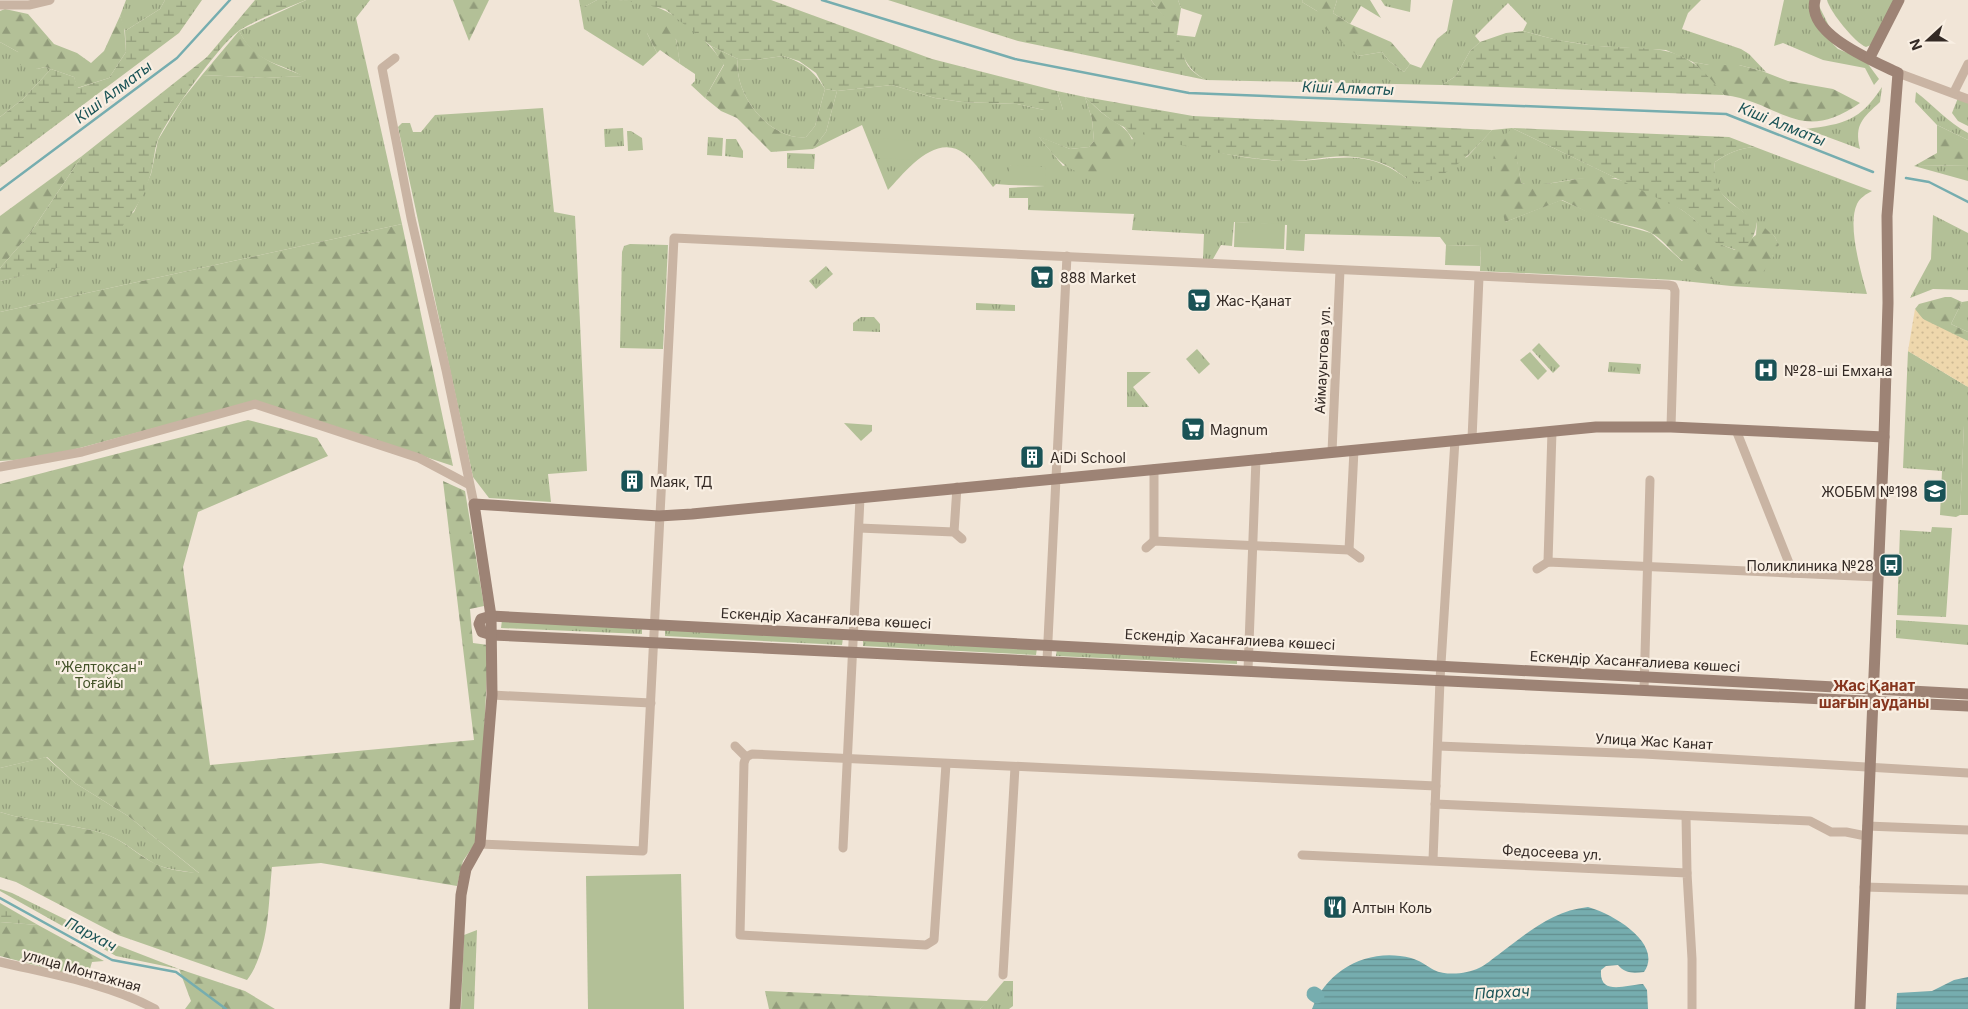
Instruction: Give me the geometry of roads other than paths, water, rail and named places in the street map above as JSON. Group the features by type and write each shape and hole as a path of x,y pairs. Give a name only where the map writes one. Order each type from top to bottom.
{"street":[{"path":"0,5 29,5 50,0"},
{"path":"1815,0 1813,8 1818,22 1827,34 1898,73 1954,92 1968,99"},
{"path":"1870,57 1899,0"},
{"path":"395,58 382,68 411,218 446,370 468,484 474,504 491,616 492,695 480,844 470,860 463,884 455,1009"},
{"path":"1954,92 1968,64"},
{"path":"1860,1009 1884,437 1888,303 1887,216 1898,73"},
{"path":"480,844 643,851 674,238 1673,286 1675,291 1671,427"},
{"path":"1047,660 1067,256"},
{"name":"Аймауытова ул.","path":"1332,452 1340,270"},
{"path":"1472,439 1479,277"},
{"path":"0,467 82,452 255,404 419,458 468,484"},
{"path":"474,504 659,516 1596,427 1671,427 1884,437"},
{"path":"1736,430 1793,573"},
{"path":"1548,562 1552,431"},
{"path":"1433,860 1440,680 1455,440"},
{"path":"1348,550 1354,450"},
{"path":"1248,670 1256,459"},
{"path":"1154,469 1154,541"},
{"path":"1644,690 1650,480"},
{"path":"954,532 957,487"},
{"path":"842,848 860,498"},
{"path":"859,528 954,532 962,539"},
{"path":"1146,548 1154,541 1348,550 1360,558"},
{"path":"1537,569 1548,562 1878,577"},
{"name":"Ескендір Хасанғалиева көшесі","path":"491,616 1968,694"},
{"name":"Ескендір Хасанғалиева көшесі","path":"492,635 654,641 1968,706"},
{"path":"492,695 651,702"},
{"path":"735,746 746,757"},
{"name":"Улица Жас Канат","path":"1438,746 1869,766 1968,773"},
{"path":"946,764 934,940 926,945 740,934 744,763 746,757 752,754 1436,786"},
{"path":"1003,975 1015,767"},
{"path":"1435,804 1810,822 1831,832 1968,830"},
{"path":"1686,816 1693,988 1692,1009"},
{"name":"Федосеева ул.","path":"1302,855 1687,873"},
{"path":"1864,887 1968,890"},
{"name":"улица Монтажная","path":"0,962 79,981 143,1002 155,1009"}],"water":[{"path":"1588,907 1609,916 1632,931 1647,950 1648,961 1644,972 1633,973 1618,965 1606,966 1601,970 1601,978 1604,983 1615,987 1643,984 1647,990 1648,1009 1312,1009 1328,983 1351,964 1365,959 1395,955 1414,959 1439,972 1456,974 1469,972 1484,965 1551,918 1575,909"},
{"path":"1968,977 1968,1009 1896,1009 1897,993 1932,991 1954,980"}],"waterway":[{"name":"Кіші Алматы","path":"0,190 177,58 230,0"},
{"name":"Кіші Алматы","path":"822,0 1015,59 1189,93 1726,114 1873,172"},
{"name":"Кіші Алматы","path":"1906,178 1929,182 1968,202"},
{"name":"Пархач","path":"0,898 112,960 176,972 226,1009"}],"place":[{"name":"888 Market","path":"1042,277"},
{"name":"Жас-Қанат","path":"1199,300"},
{"name":"№28-ші Емхана","path":"1766,370"},
{"name":"Magnum","path":"1193,429"},
{"name":"AiDi School","path":"1032,457"},
{"name":"Маяк, ТД","path":"632,481"},
{"name":"ЖОББМ №198","path":"1935,491"},
{"name":"Поликлиника №28","path":"1891,565"},
{"name":"Алтын Коль","path":"1335,907"}],"district":[{"name":"Жас Қанат шағын ауданы","path":"1874,694"}],"park label":[{"name":"\"Желтоқсан\" Тоғайы","path":"99,674"}]}
